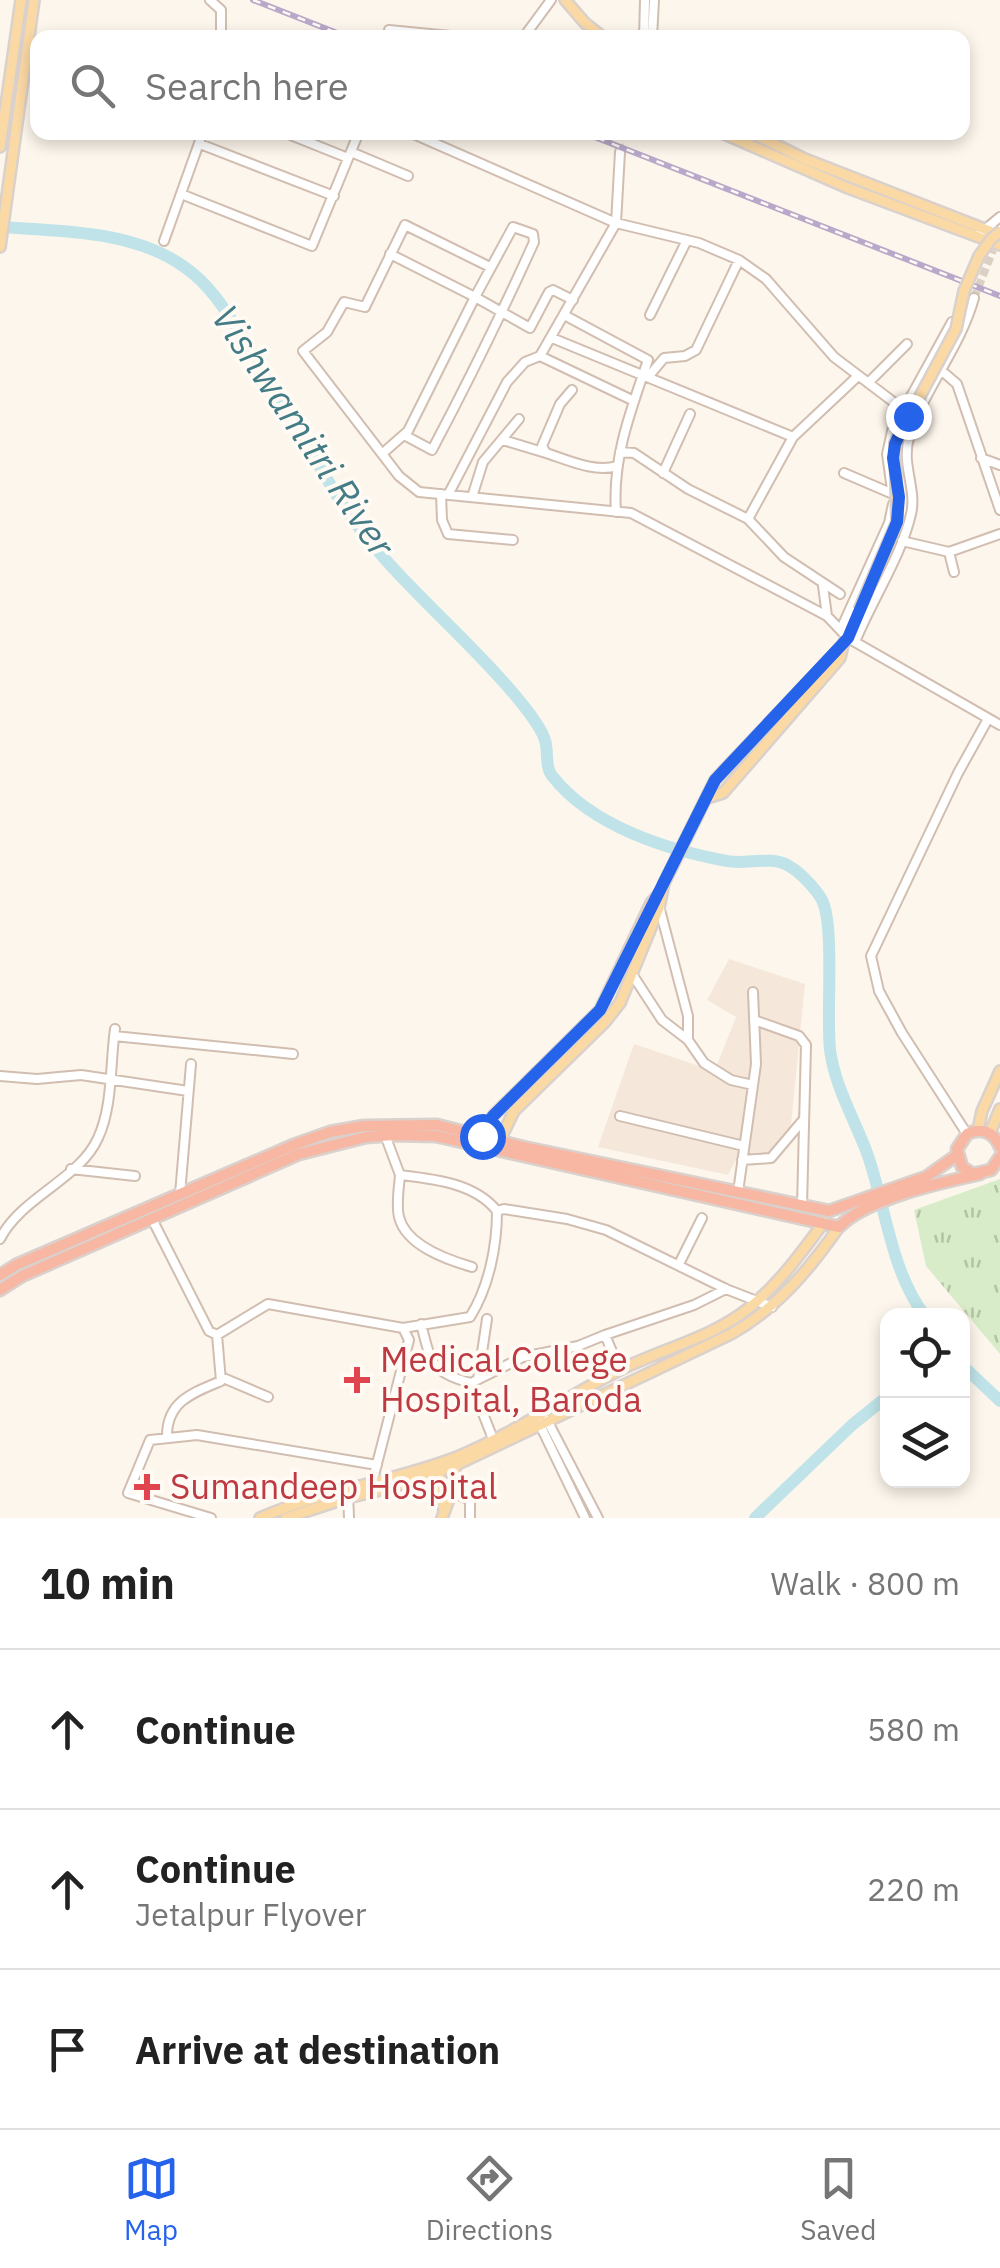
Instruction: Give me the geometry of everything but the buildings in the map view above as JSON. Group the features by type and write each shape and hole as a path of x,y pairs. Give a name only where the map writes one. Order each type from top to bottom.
{"highway":[{"path":"0,1275 330,1132 364,1126 416,1124 839,1227 852,1212 917,1185 980,1174 991,1170 1000,1159"},
{"path":"0,1290 22,1276 299,1154 366,1136 436,1136 481,1142"},
{"path":"917,1185 957,1155 959,1143 989,1136"},
{"path":"498,1146 802,1206 852,1212"},
{"path":"957,1155 968,1171 980,1174"},
{"path":"824,1222 832,1210"}],"main road":[{"path":"0,147 21,0"},
{"path":"0,248 34,0"},
{"path":"565,0 594,30"},
{"path":"738,140 848,188 980,232"},
{"path":"766,140 998,241"},
{"path":"481,1142 493,1116 600,1010 704,802 723,792 840,658 897,522 895,444 956,329 964,291 979,256 992,238 998,241"},
{"path":"498,1146 514,1111 612,1014 659,906 662,888"},
{"path":"989,1136 982,1111 1000,1071"},
{"path":"989,1136 1000,1109"},
{"path":"260,1518 304,1500 371,1488 455,1461 541,1418 620,1370 720,1326 758,1300 794,1263 824,1222"},
{"path":"455,1461 493,1439 731,1334 772,1307 800,1280 839,1227"},
{"path":"443,1516 452,1492 455,1461"},
{"path":"439,1467 443,1516"},
{"path":"286,1518 348,1493"}],"street":[{"path":"210,0 221,10 221,30"},
{"path":"529,30 551,0"},
{"path":"644,30 645,0"},
{"path":"652,30 654,0"},
{"path":"164,241 201,140"},
{"path":"306,140 408,176"},
{"path":"181,194 312,246 356,140"},
{"path":"427,140 616,223 687,240 739,260 766,279 834,358 916,420"},
{"path":"200,144 334,196"},
{"path":"512,540 448,534 442,520 445,495 508,382 525,362 540,356 566,316 616,223 620,152"},
{"path":"980,232 1000,217"},
{"path":"490,267 406,225 364,306 344,302 327,332 303,351 399,476 419,492 631,513 826,616 847,638 1000,726"},
{"path":"383,453 404,435 513,227 533,234 534,242 489,343 432,450 404,435"},
{"path":"650,315 687,240"},
{"path":"390,254 530,328 552,290 573,300"},
{"path":"645,376 664,358 696,350 739,260"},
{"path":"847,638 902,541 912,512 907,442 966,326 974,298"},
{"path":"566,316 648,360 645,376 632,400 620,452 614,485 616,512"},
{"path":"847,638 888,523 893,494 887,454 902,409 952,322"},
{"path":"552,338 793,437"},
{"path":"868,383 907,344"},
{"path":"540,356 632,400"},
{"path":"942,371 957,384 1000,510"},
{"path":"748,519 793,437 858,376"},
{"path":"546,453 542,446 544,436 572,390"},
{"path":"663,473 690,414"},
{"path":"472,497 483,462 519,419"},
{"path":"503,440 606,470 618,466"},
{"path":"620,452 634,452 663,473 748,519 784,558 840,594"},
{"path":"981,458 1000,465"},
{"path":"844,473 893,494"},
{"path":"902,541 949,552 1000,534"},
{"path":"949,552 954,572"},
{"path":"823,584 826,616"},
{"path":"988,718 958,772 871,956 880,991 902,1034 989,1136"},
{"path":"659,906 688,1016 688,1040"},
{"path":"632,974 662,1020 688,1040 704,1063 731,1080 753,1085"},
{"path":"738,1192 756,1064 753,992"},
{"path":"754,1020 804,1040 802,1206"},
{"path":"0,1239 17,1214 72,1168 98,1140 114,1032 293,1054"},
{"path":"180,1194 191,1064"},
{"path":"0,1076 109,1078 188,1091"},
{"path":"620,1116 744,1146"},
{"path":"742,1160 771,1158 804,1119"},
{"path":"385,1135 400,1175 400,1220 404,1228 433,1252 472,1267"},
{"path":"72,1168 135,1176"},
{"path":"217,1335 268,1304 404,1328 470,1317 482,1297 493,1250 496,1211 485,1196 400,1175"},
{"path":"496,1211 566,1218 606,1230 726,1289 772,1307"},
{"path":"679,1264 702,1218"},
{"path":"152,1219 209,1331 217,1335"},
{"path":"420,1324 430,1359 442,1375 475,1381 523,1358 578,1346 694,1305 726,1289"},
{"path":"487,1320 475,1381 493,1439"},
{"path":"371,1488 409,1340 404,1328"},
{"path":"168,1438 168,1421 179,1400 221,1381 217,1335"},
{"path":"605,1335 620,1370"},
{"path":"222,1377 268,1397"},
{"path":"541,1418 585,1518"},
{"path":"541,1418 598,1518"},
{"path":"211,1518 128,1493 150,1440 197,1435 377,1464"},
{"path":"452,1492 470,1500 470,1518"},
{"path":"348,1493 349,1518"}],"shaded area":[{"path":"729,959 805,984 790,1135 765,1158 741,1151 728,1175 598,1147 634,1044 702,1067 717,1065 736,1017 707,1000"}],"green space":[{"path":"1000,1179 1000,1354 970,1318 970,1308 961,1308 926,1266 914,1210"}],"waterway":[{"name":"Vishwamitri River","path":"0,227 118,239 163,254 193,273 230,318 354,521 397,573 492,669 531,716 545,740 550,773 569,794 609,822 656,843 727,861 782,863 812,886 822,900 828,929 832,1064 874,1173 896,1258 920,1308"},
{"name":"Vishwamitri River","path":"970,1373 1000,1401"},
{"path":"755,1518 886,1398"}],"tunnel":[{"path":"619,140 620,152"},
{"path":"974,298 993,250"}],"railway":[{"path":"253,0 330,30"},
{"path":"602,140 1000,296"}],"place":[{"name":"Medical College Hospital, Baroda","path":"357,1380"},
{"name":"Sumandeep Hospital","path":"147,1487"}],"route":[{"path":"482,1136 493,1116 600,1010 715,780 848,638 895,531 899,497 893,458 908,416"}]}
